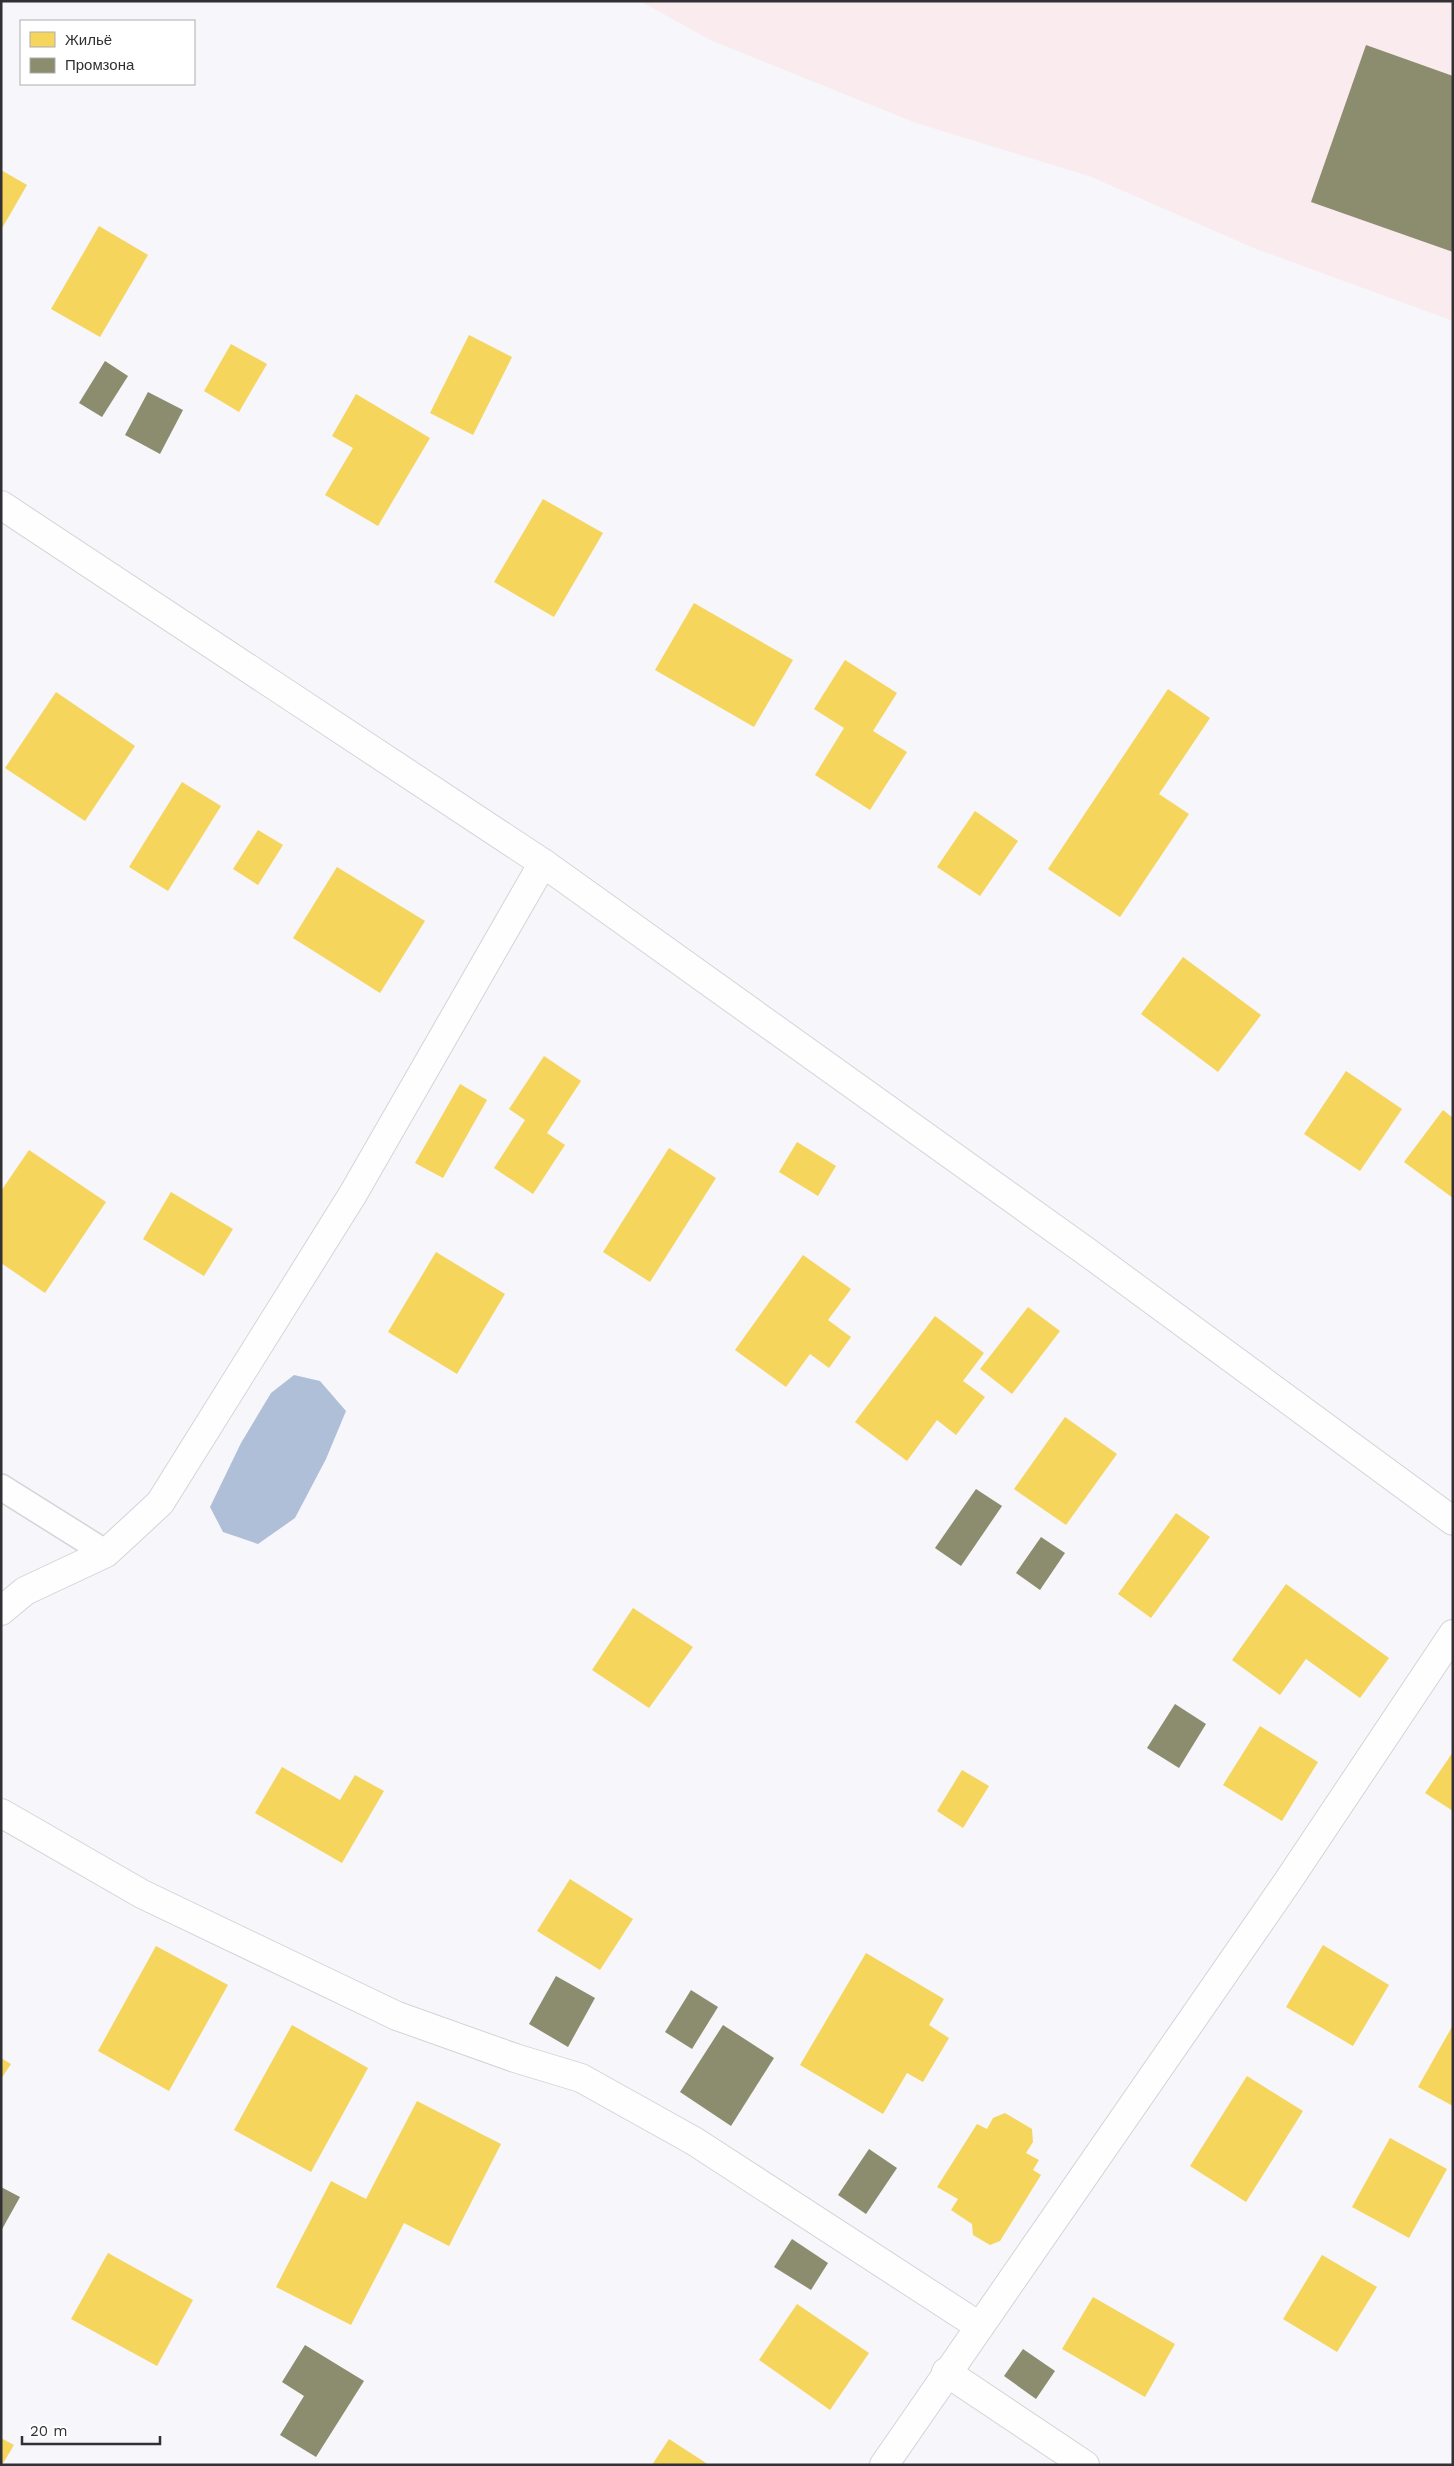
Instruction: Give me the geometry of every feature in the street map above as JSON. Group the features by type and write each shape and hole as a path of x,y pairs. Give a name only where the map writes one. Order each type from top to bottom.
{"street":[{"path":"1,505 543,863 1087,1252 1453,1521"},
{"path":"1,1610 25,1591 106,1553 160,1504 353,1194 543,863"},
{"path":"884,2465 946,2372 1277,1897 1453,1634"},
{"path":"1,1813 142,1894 397,2016 515,2058 581,2078 694,2141 979,2326"},
{"path":"946,2372 1085,2465"}],"lane":[{"path":"1,1487 106,1553"}],"shaded area":[{"path":"640,1 1453,1 1453,321 1256,249 1089,176 916,123 710,40"}],"water":[{"path":"294,1375 320,1381 346,1411 326,1459 295,1518 258,1544 223,1532 210,1507 241,1443 271,1393"}],"building: Жильё":[{"path":"1,170 27,185 1,230"},
{"path":"99,226 148,255 100,337 51,309"},
{"path":"469,335 512,357 473,435 430,413"},
{"path":"231,344 267,364 239,412 204,391"},
{"path":"356,394 430,438 378,526 325,495 353,448 332,436"},
{"path":"543,499 603,533 554,617 494,582"},
{"path":"694,603 793,660 754,727 655,670"},
{"path":"845,660 897,693 873,731 907,752 870,810 815,775 844,728 814,709"},
{"path":"1168,689 1210,718 1159,794 1189,814 1120,917 1048,869"},
{"path":"56,692 135,746 85,821 5,768"},
{"path":"182,782 221,806 168,891 129,867"},
{"path":"975,811 1018,841 980,896 937,867"},
{"path":"258,830 283,845 258,885 233,869"},
{"path":"337,867 425,921 380,993 293,938"},
{"path":"1183,957 1261,1015 1218,1072 1141,1014"},
{"path":"544,1056 581,1081 547,1133 565,1145 533,1194 494,1168 525,1120 509,1109"},
{"path":"1346,1071 1402,1109 1360,1171 1304,1134"},
{"path":"460,1084 487,1100 443,1178 415,1163"},
{"path":"1443,1110 1453,1118 1453,1198 1404,1162"},
{"path":"797,1142 836,1166 818,1196 779,1172"},
{"path":"669,1148 716,1178 650,1282 603,1252"},
{"path":"29,1150 106,1202 45,1293 1,1263 1,1191"},
{"path":"171,1192 233,1229 204,1276 143,1239"},
{"path":"436,1252 505,1294 457,1374 388,1332"},
{"path":"803,1255 851,1289 828,1320 851,1337 829,1368 810,1354 786,1387 735,1350"},
{"path":"1028,1307 1060,1331 1012,1394 980,1369"},
{"path":"935,1316 984,1353 963,1381 985,1397 956,1435 937,1420 907,1461 855,1422"},
{"path":"1065,1417 1117,1454 1066,1525 1014,1489"},
{"path":"1176,1513 1210,1537 1151,1618 1118,1594"},
{"path":"1286,1584 1389,1658 1360,1698 1306,1659 1280,1695 1232,1660"},
{"path":"633,1608 693,1647 649,1708 592,1670"},
{"path":"1260,1726 1318,1762 1282,1821 1223,1785"},
{"path":"1453,1752 1453,1811 1425,1793"},
{"path":"282,1767 340,1800 355,1775 384,1791 342,1863 255,1813"},
{"path":"962,1770 989,1786 963,1828 937,1811"},
{"path":"570,1879 633,1919 600,1970 537,1931"},
{"path":"1323,1945 1389,1985 1353,2046 1286,2007"},
{"path":"156,1946 228,1985 169,2091 98,2051"},
{"path":"866,1953 944,1999 929,2025 949,2038 923,2082 907,2073 883,2114 800,2065"},
{"path":"292,2025 368,2068 311,2172 234,2130"},
{"path":"1453,2025 1453,2106 1418,2087"},
{"path":"1,2058 11,2064 1,2079"},
{"path":"1247,2076 1303,2111 1246,2202 1190,2166"},
{"path":"417,2101 501,2144 449,2246 404,2223 351,2325 276,2287 331,2181 366,2199"},
{"path":"1005,2113 1032,2129 1033,2142 1026,2153 1039,2160 1033,2170 1041,2175 1000,2241 990,2245 973,2235 972,2224 951,2210 958,2199 937,2187 977,2124 987,2129 993,2118"},
{"path":"1390,2138 1447,2169 1409,2238 1352,2207"},
{"path":"108,2253 193,2300 157,2366 71,2319"},
{"path":"1322,2255 1377,2287 1337,2352 1283,2319"},
{"path":"1093,2297 1175,2344 1145,2397 1062,2349"},
{"path":"797,2304 869,2353 830,2410 759,2360"},
{"path":"1,2438 14,2445 2,2465 1,2465"},
{"path":"669,2439 709,2465 652,2465"}],"building: Промзона":[{"path":"1366,45 1453,76 1453,252 1311,202"},
{"path":"105,361 128,376 102,417 79,403"},
{"path":"148,392 183,410 160,454 125,435"},
{"path":"976,1489 1002,1506 961,1566 935,1548"},
{"path":"1041,1537 1065,1553 1040,1590 1016,1573"},
{"path":"1175,1704 1206,1724 1179,1768 1147,1748"},
{"path":"556,1976 595,1998 568,2047 529,2024"},
{"path":"691,1990 718,2007 692,2049 665,2032"},
{"path":"723,2025 774,2058 731,2126 680,2092"},
{"path":"869,2149 897,2168 866,2214 838,2195"},
{"path":"1,2187 20,2197 1,2231"},
{"path":"792,2239 828,2263 811,2290 774,2267"},
{"path":"305,2345 364,2381 316,2457 280,2435 304,2396 282,2382"},
{"path":"1023,2349 1055,2371 1036,2399 1004,2376"}]}
